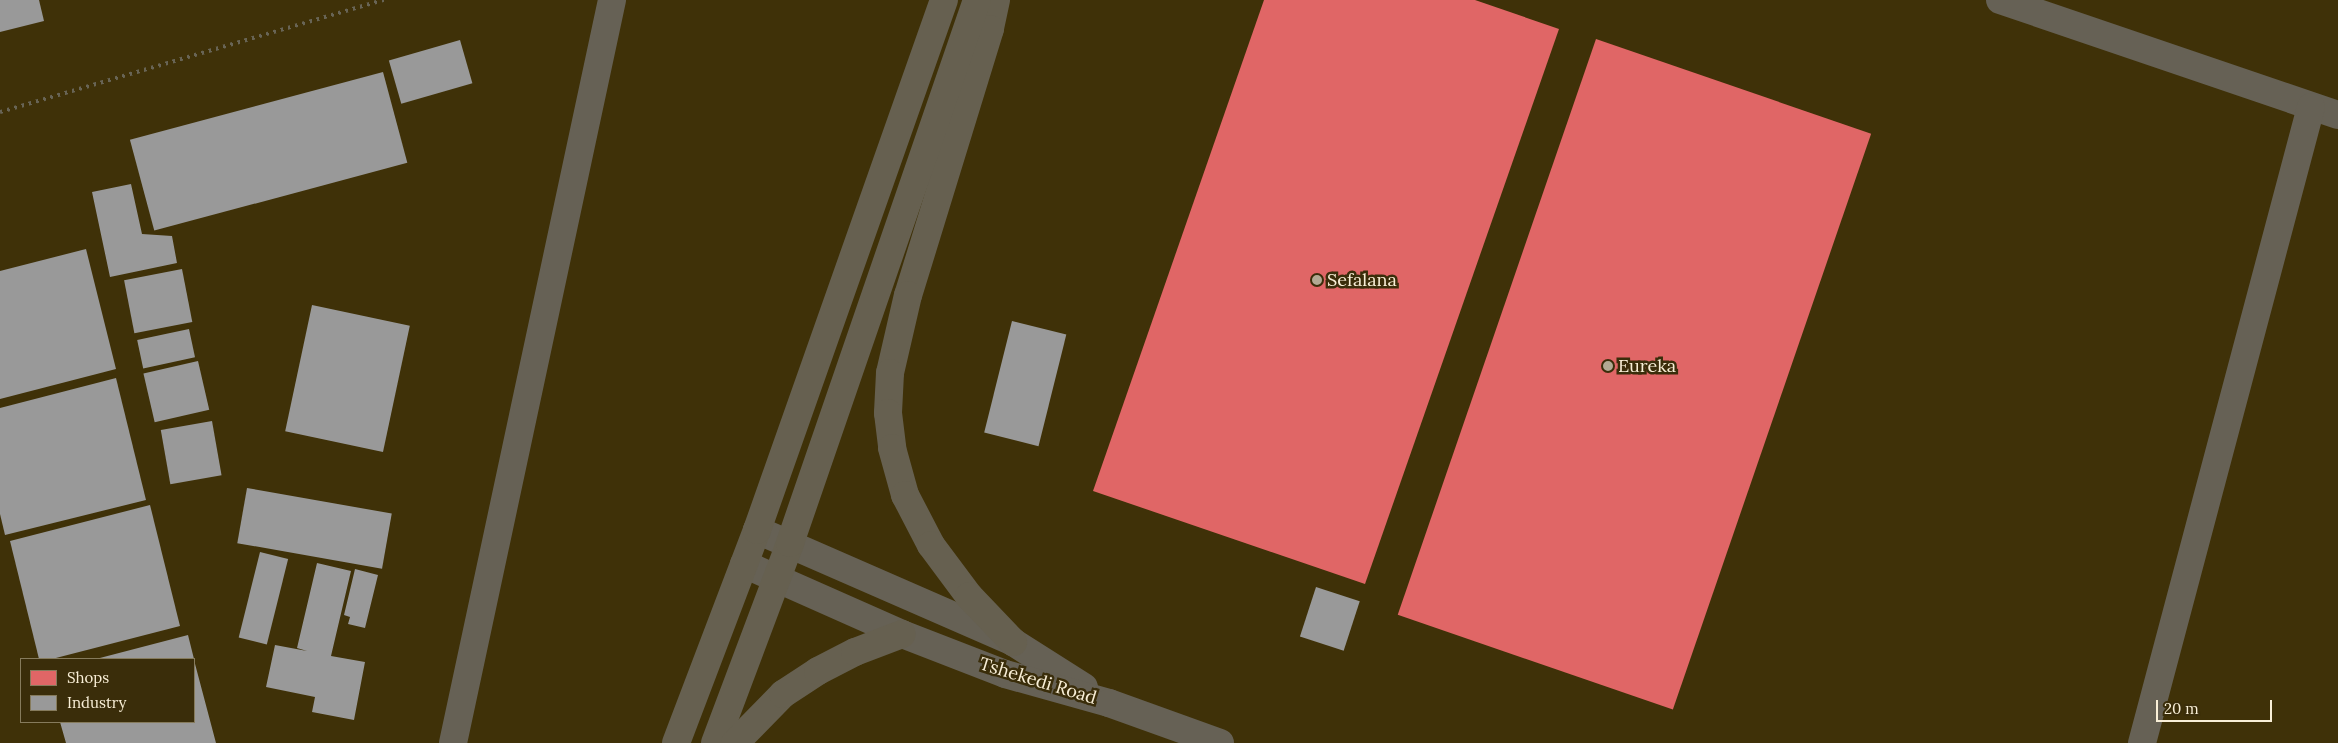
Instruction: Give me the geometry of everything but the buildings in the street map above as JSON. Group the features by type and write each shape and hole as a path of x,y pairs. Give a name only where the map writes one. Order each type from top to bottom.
{"main road":[{"path":"676,743 757,530 944,0"},
{"path":"716,743 790,543 977,0"},
{"path":"996,0 990,29 908,295 890,374 888,412 892,448 905,495 931,545 969,596 1013,642"},
{"path":"734,743 783,694 818,670 855,652 902,634"}],"street":[{"path":"452,743 612,0"},
{"path":"2000,0 2338,115"},
{"path":"2142,743 2311,107"},
{"name":"Tshekedi Road","path":"757,530 1013,642 1109,703"},
{"name":"Tshekedi Road","path":"744,564 902,634 1005,674 1109,703"},
{"path":"1109,703 1220,743"}],"shaded area":[{"path":"0,0 2338,0 2338,743 0,743"}],"railway":[{"path":"0,112 384,0"}],"place":[{"name":"Sefalana","path":"1317,280"},
{"name":"Eureka","path":"1608,366"}]}
